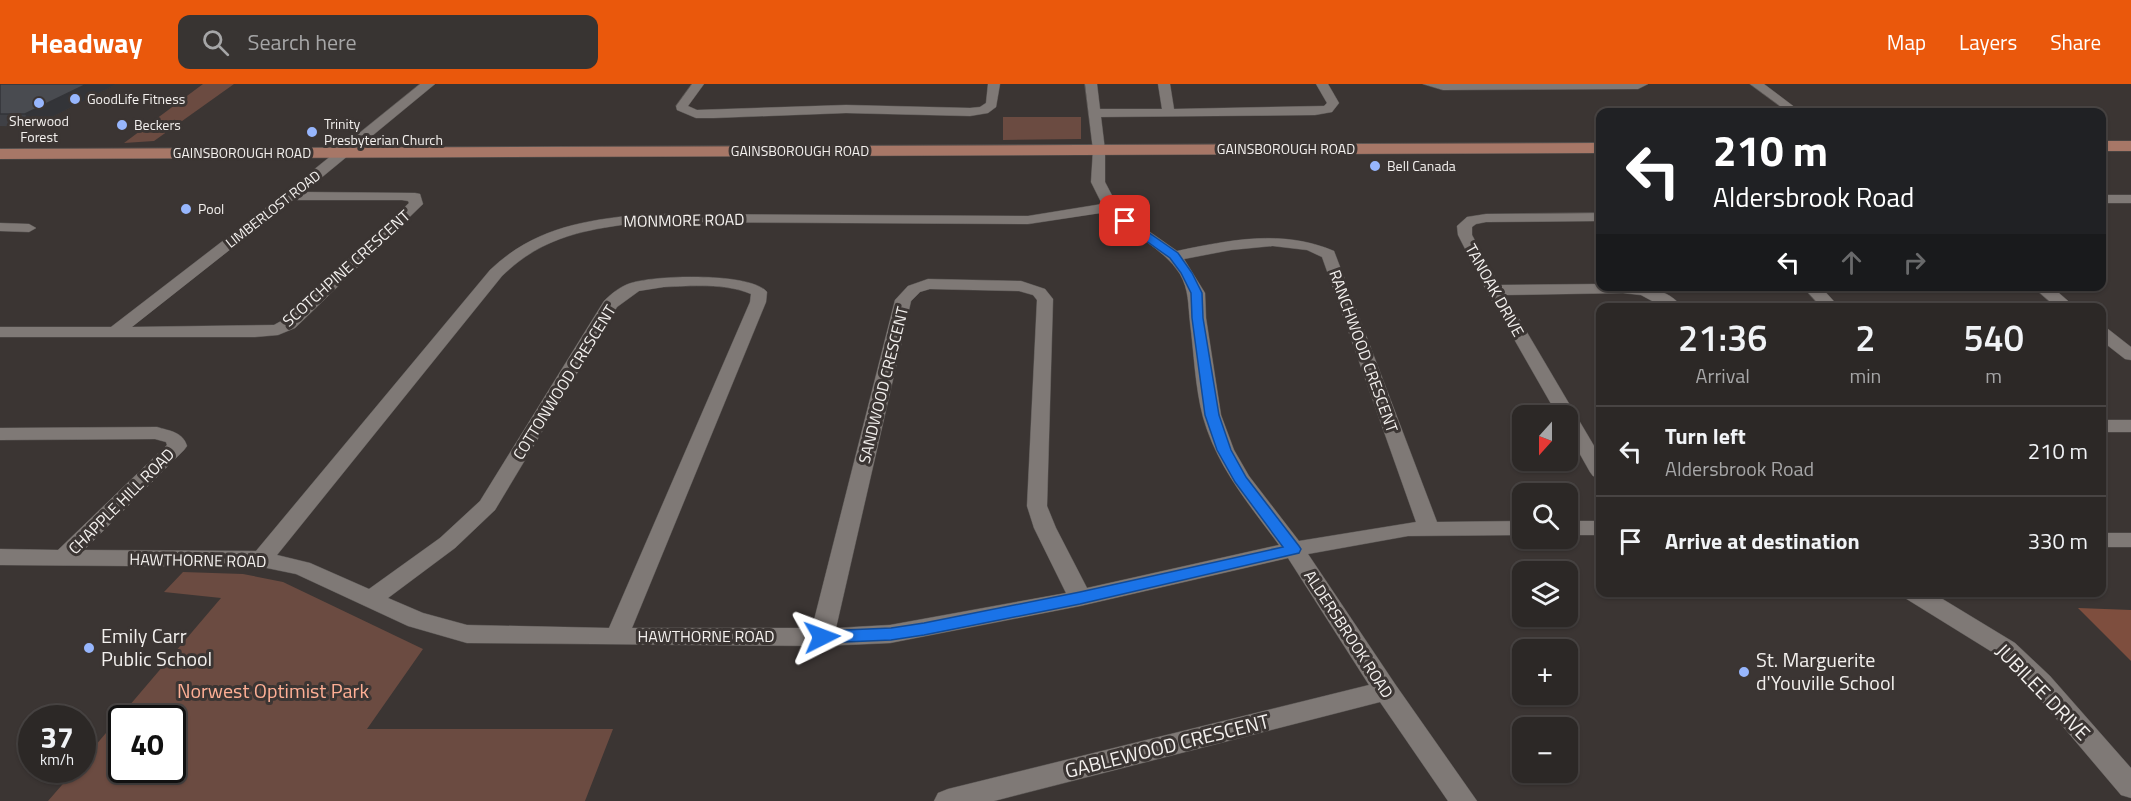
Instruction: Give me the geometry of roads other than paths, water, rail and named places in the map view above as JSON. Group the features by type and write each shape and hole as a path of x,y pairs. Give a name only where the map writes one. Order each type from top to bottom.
{"main road":[{"path":"2106,146 2131,146"},
{"name":"GAINSBOROUGH ROAD","path":"0,154 1596,148"}],"street":[{"name":"LIMBERLOST ROAD","path":"115,332 290,196 419,89 429,84"},
{"path":"698,84 682,106 683,110 696,114 846,109 970,112 984,110 992,104 994,84"},
{"name":"ALDERSBROOK ROAD","path":"1091,84 1099,150 1098,182 1111,207 1125,221 1174,256 1197,293 1198,318 1212,415 1224,450 1240,478 1294,549 1386,691 1463,801"},
{"path":"1164,84 1169,112"},
{"path":"1094,113 1328,109 1333,103 1322,84"},
{"path":"1430,84 1443,87 1538,85 1638,87 1642,84"},
{"path":"1756,84 1789,108"},
{"name":"SCOTCHPINE CRESCENT","path":"0,332 255,332 278,330 290,324 416,204 415,197 402,196 290,196"},
{"path":"2106,199 2131,199"},
{"name":"MONMORE ROAD","path":"262,560 496,273 508,260 546,237 602,223 645,218 1028,220 1111,207"},
{"name":"TANOAK DRIVE","path":"1596,217 1486,218 1472,220 1464,226 1465,236 1494,290 1596,465"},
{"path":"0,227 29,228"},
{"name":"RANCHWOOD CRESCENT","path":"1174,256 1242,244 1274,243 1313,247 1329,254 1429,528"},
{"name":"COTTONWOOD CRESCENT","path":"371,599 456,536 488,505 610,304 620,294 637,286 657,283 712,282 751,287 759,292 758,302 617,636"},
{"name":"SANDWOOD CRESCENT","path":"822,637 903,300 914,289 928,284 1021,286 1040,292 1045,299 1038,506 1045,528 1080,598"},
{"path":"1494,290 1596,288"},
{"path":"1645,291 1669,303"},
{"path":"1815,291 1827,303"},
{"path":"2046,291 2062,303"},
{"path":"2106,337 2131,355"},
{"path":"2106,426 2131,426"},
{"name":"CHAPPLE HILL ROAD","path":"0,434 157,433 175,439 177,446 63,558"},
{"name":"HAWTHORNE ROAD","path":"0,557 262,560 302,568 416,620 467,634 822,637 891,634 924,629 1080,598 1294,549 1408,529 1512,528"},
{"path":"1578,528 1596,528"},
{"path":"2106,540 2131,540"},
{"name":"JUBILEE DRIVE","path":"1921,597 2006,649 2041,683 2131,787"},
{"name":"GABLEWOOD CRESCENT","path":"948,801 1386,691"}],"place":[{"name":"GoodLife Fitness","path":"75,99"},
{"name":"Sherwood Forest","path":"39,103"},
{"name":"Beckers","path":"122,125"},
{"name":"Trinity Presbyterian Church","path":"312,132"},
{"name":"Bell Canada","path":"1375,166"},
{"name":"Pool","path":"186,209"},
{"name":"Emily Carr Public School","path":"89,648"},
{"name":"St. Marguerite d'Youville School","path":"1744,672"}],"park label":[{"name":"Norwest Optimist Park","path":"273,691"}]}
